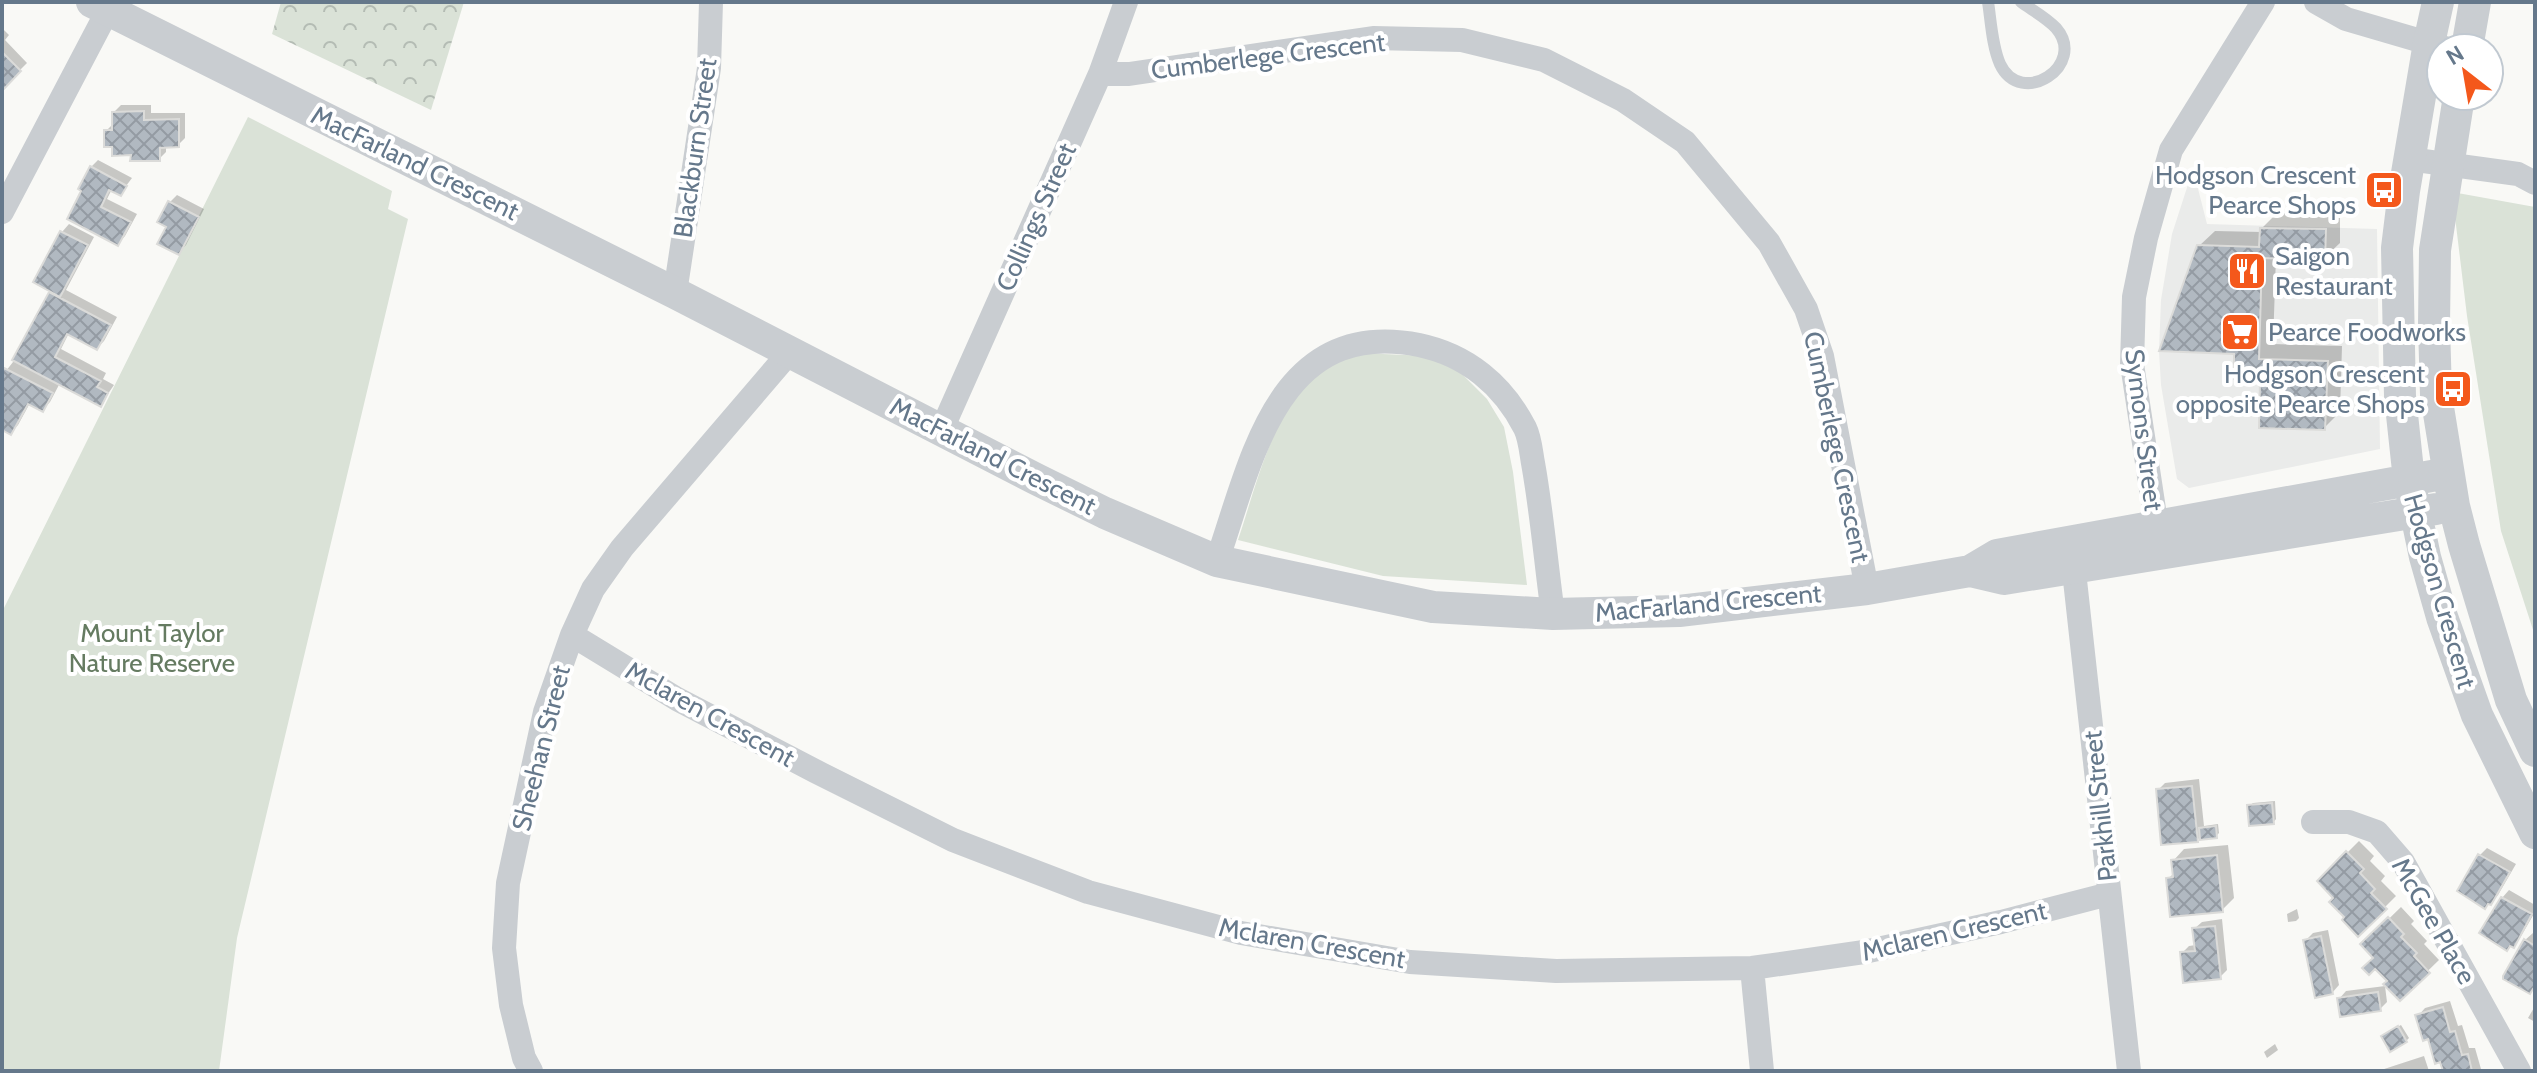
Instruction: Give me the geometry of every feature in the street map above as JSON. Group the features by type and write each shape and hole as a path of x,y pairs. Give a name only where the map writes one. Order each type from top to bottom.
{"street":[{"name":"Blackburn Street","path":"675,293 709,68 711,2"},
{"name":"Collings Street","path":"942,429 1100,74 1126,2"},
{"name":"Symons Street","path":"2158,540 2132,364 2134,297 2146,238 2171,150 2263,2"},
{"path":"2316,2 2346,19 2425,42"},
{"name":"Hodgson Crescent","path":"2437,32 2438,2"},
{"path":"2470,32 2475,2"},
{"name":"MacFarland Crescent","path":"100,6 675,293 1105,513 1217,561 1433,607 1553,614 1679,611 1867,589 1970,571 1997,555 2072,555 2158,540 2448,473"},
{"path":"2,212 100,6"},
{"name":"Cumberlege Crescent","path":"1100,74 1129,74 1373,38 1462,40 1544,60 1623,100 1685,142 1769,243 1806,309 1822,356 1867,589"},
{"name":"Hodgson Crescent","path":"2425,94 2409,159 2397,248 2400,396 2409,480 2442,617 2477,715 2535,833"},
{"name":"Hodgson Crescent","path":"2456,112 2435,250 2436,395 2454,506 2511,700 2535,751"},
{"path":"2409,159 2518,174 2535,183"},
{"path":"1217,561 1264,425 1289,386 1319,359 1359,344 1399,341 1437,349 1476,368 1507,398 1526,431 1553,614"},
{"name":"Sheehan Street","path":"531,1071 524,1058 511,1005 504,948 508,883 545,712 572,635 593,589 622,548 789,353"},
{"name":"MacFarland Crescent","path":"2158,540 2454,506"},
{"name":"Parkhill Street","path":"2072,555 2129,1071"},
{"name":"Mclaren Crescent","path":"572,635 677,699 953,840 1088,892 1241,933 1410,962 1556,971 1752,968 1864,952 2109,894"},
{"name":"McGee Place","path":"2313,822 2349,822 2377,832 2403,862 2519,1071"},
{"path":"1752,968 1762,1071"}],"lane":[{"path":"1988,2 2000,65 2016,80 2033,83 2048,78 2057,70 2062,60 2063,44 2060,33 2053,25 2021,2"}],"shaded area":[{"path":"2193,169 2207,224 2377,229 2380,449 2189,488 2177,479 2161,385 2161,300 2172,234"}],"green space":[{"path":"281,2 464,2 431,110 272,34"},
{"name":"Mount Taylor Nature Reserve","path":"248,117 392,191 388,209 408,219 237,938 219,1071 2,1071 2,612"},
{"path":"2452,192 2535,207 2535,636 2501,531 2467,316"},
{"path":"1360,353 1428,356 1461,373 1487,399 1504,427 1513,472 1527,585 1383,576 1238,540 1270,445 1293,399 1308,380 1325,366"}],"building":[{"path":"2,52 21,71 2,91"},
{"path":"144,111 144,120 179,119 179,147 160,148 160,161 130,161 131,155 112,156 112,147 104,147 104,130 112,130 112,112"},
{"path":"90,166 127,186 121,196 109,190 101,207 131,222 118,246 67,219"},
{"path":"168,201 199,217 179,255 157,244 166,227 157,222"},
{"path":"2260,228 2326,229 2325,260 2262,258 2259,359 2328,361 2325,430 2259,428 2260,380 2234,379 2234,354 2159,351 2197,245 2259,247"},
{"path":"60,231 88,245 60,297 33,282"},
{"path":"49,292 111,325 97,350 67,334 55,357 101,381 97,387 108,393 101,407 12,360"},
{"path":"4,368 53,393 43,412 28,404 11,435 2,430"},
{"path":"2192,786 2198,842 2161,845 2156,789"},
{"path":"2272,803 2274,824 2249,826 2247,805"},
{"path":"2216,826 2217,838 2200,840 2199,828"},
{"path":"2346,851 2364,869 2360,873 2375,889 2371,893 2387,909 2358,937 2329,902 2333,898 2317,881"},
{"path":"2478,854 2510,872 2491,905 2488,904 2485,909 2457,891"},
{"path":"2217,855 2223,912 2170,917 2166,878 2173,877 2171,860"},
{"path":"2501,897 2532,914 2514,948 2510,946 2507,951 2479,933"},
{"path":"2388,917 2404,934 2401,937 2417,953 2414,956 2430,973 2400,1001 2383,984 2387,981 2375,969 2369,975 2362,968 2373,958 2360,944"},
{"path":"2215,926 2221,979 2183,983 2180,952 2195,951 2192,928"},
{"path":"2321,936 2333,994 2315,998 2303,940"},
{"path":"2524,939 2535,946 2535,990 2530,994 2503,979"},
{"path":"2378,992 2381,1011 2340,1017 2337,998"},
{"path":"2443,1007 2450,1032 2455,1031 2462,1055 2468,1054 2472,1071 2443,1071 2440,1062 2435,1064 2428,1039 2423,1041 2415,1015"},
{"path":"2398,1026 2407,1042 2390,1052 2381,1036"}],"place":[{"name":"Hodgson Crescent Pearce Shops","path":"2384,190"},
{"name":"Saigon Restaurant","path":"2247,271"},
{"name":"Pearce Foodworks","path":"2240,332"},
{"name":"Hodgson Crescent opposite Pearce Shops","path":"2453,389"}]}
